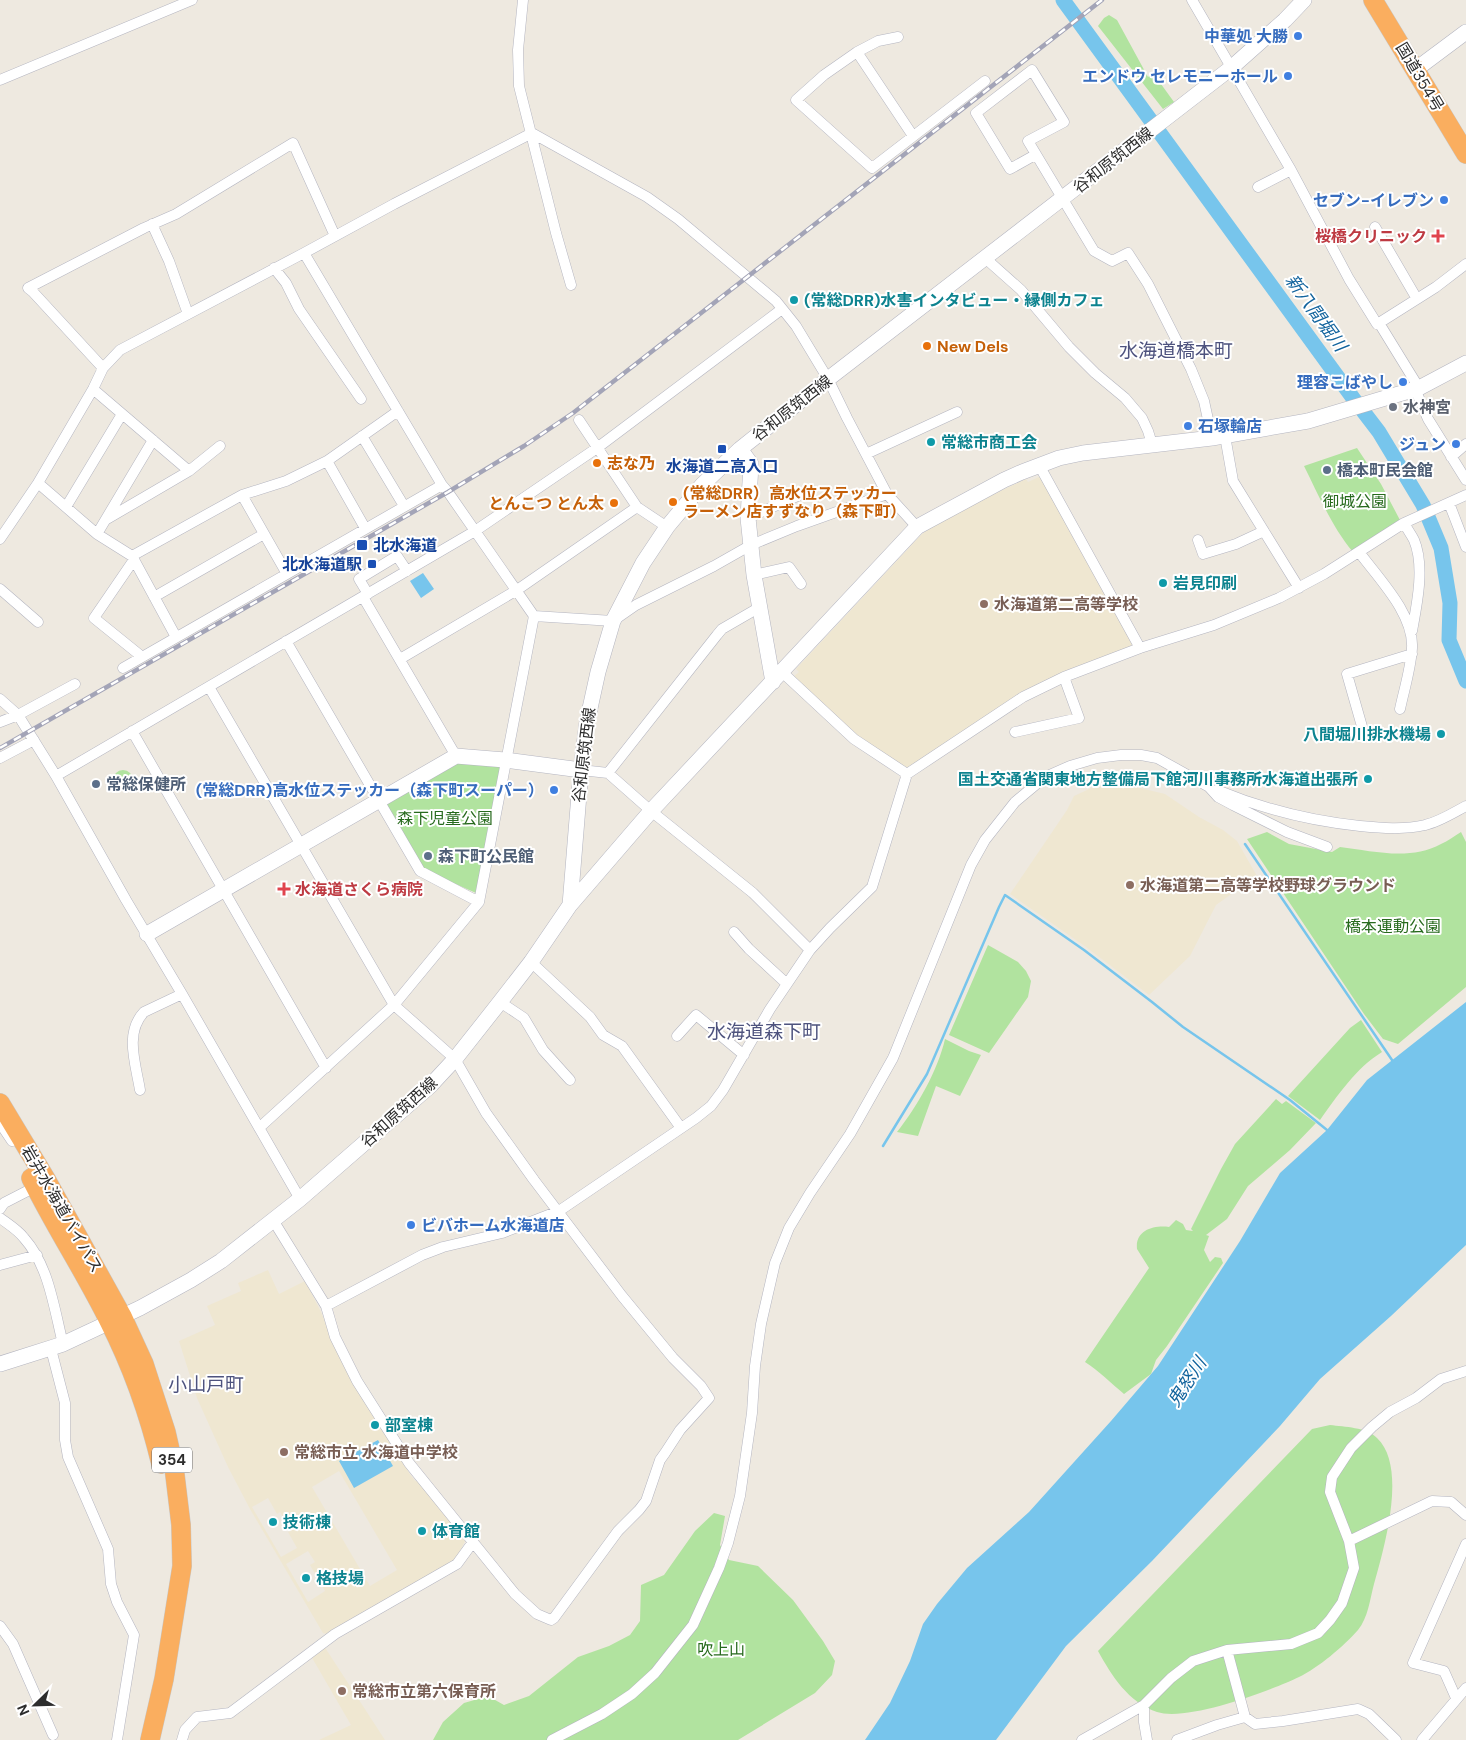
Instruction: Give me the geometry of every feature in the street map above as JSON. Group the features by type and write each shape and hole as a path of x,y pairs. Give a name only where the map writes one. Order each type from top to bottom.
{"highway":[{"name":"国道354号","path":"1373,0 1466,154"},
{"name":"岩井水海道バイパス","path":"0,1103 41,1184 116,1319"},
{"name":"岩井水海道バイパス","path":"0,1115 12,1141 41,1184"},
{"name":"354","path":"116,1319 144,1364 159,1406 174,1467 181,1526 182,1566 162,1686 150,1740"}],"main road":[{"name":"谷和原筑西線","path":"0,1364 57,1346 116,1319 140,1308 214,1266 300,1199 430,1086 455,1059 531,962 570,905 581,770 592,697 605,645 613,620 643,563 667,527 702,485 740,449 1231,68 1279,26 1304,0"},
{"path":"1415,70 1466,32"},
{"path":"570,905 651,811 917,527 979,493 1039,465 1083,453 1218,437 1308,421 1380,401 1417,388 1466,363"},
{"path":"740,449 752,464 748,518 754,575 777,676"},
{"path":"147,934 456,756 581,770"}],"street":[{"path":"0,80 192,0"},
{"path":"523,0 518,68 519,86 571,285"},
{"path":"1192,0 1291,170 1349,279 1377,324 1379,323 1417,388 1428,419 1466,480"},
{"path":"898,37 878,41 857,52 824,75 796,100 872,168 985,81"},
{"path":"857,52 913,136"},
{"path":"1035,155 1010,169 976,113 1032,70 1064,122 1028,140 1035,155 1094,251 1112,262 1128,253 1148,284 1194,377 1234,481 1299,588"},
{"path":"0,539 38,483 93,389 103,368 120,350 532,133"},
{"path":"532,133 647,197 678,219 776,301 796,326 828,379 887,494 917,527"},
{"path":"103,368 28,288 152,224 176,214 294,143 335,236"},
{"path":"1258,187 1291,170"},
{"path":"152,224 188,314"},
{"path":"1375,227 1417,299"},
{"path":"259,1128 394,1005 479,902 534,616 442,485 304,253"},
{"path":"985,258 1021,290 1063,340 1095,373 1126,398 1142,418 1152,444"},
{"path":"1379,323 1466,264"},
{"path":"274,268 286,283 298,308 362,399"},
{"path":"56,776 475,531 597,448 782,309"},
{"path":"93,389 189,471"},
{"path":"141,656 94,618 132,559 242,494 286,481 326,461 398,411"},
{"path":"866,454 957,412"},
{"path":"66,506 122,414"},
{"path":"579,420 637,507 667,527"},
{"path":"362,436 404,506"},
{"path":"98,534 153,440"},
{"path":"1450,457 1466,444"},
{"path":"107,519 189,471 220,446"},
{"path":"326,461 365,528"},
{"path":"1039,465 1140,648"},
{"path":"38,483 98,534 132,559 176,637"},
{"path":"123,668 442,485"},
{"path":"748,518 811,490"},
{"path":"242,494 287,574"},
{"path":"534,616 613,620 636,605 714,566 751,545 797,526 887,494"},
{"path":"326,1306 422,1255 443,1247 502,1233 559,1211 711,1106 723,1090 770,1009 810,950 872,887 907,774 1008,706 1064,677 1140,648 1214,624 1279,598 1359,552 1405,522 1466,495"},
{"path":"1447,504 1466,546"},
{"path":"400,659 517,590 637,507"},
{"path":"1400,709 1412,654 1412,630 1420,571 1415,542 1405,522"},
{"path":"1198,540 1203,554 1236,544 1264,531"},
{"path":"154,597 264,534"},
{"path":"1359,552 1403,611 1412,630"},
{"path":"407,571 397,556 359,579 365,595 400,659 456,756"},
{"path":"754,575 789,567 801,584"},
{"path":"0,589 38,622"},
{"path":"608,773 722,629 760,607"},
{"path":"286,641 420,871 479,902"},
{"path":"1363,730 1347,674 1412,654"},
{"path":"777,676 854,739 907,774"},
{"path":"1015,732 1079,718 1064,677"},
{"path":"0,722 18,715 75,684"},
{"path":"209,687 394,1005 455,1059 486,1113 622,1296 673,1358 701,1386 709,1398 680,1430 660,1460 646,1501 640,1510 618,1532 554,1618 551,1620 544,1618 526,1605 409,1463 357,1381 335,1337 326,1306 273,1220"},
{"path":"0,699 18,715 56,776 300,1199"},
{"path":"132,731 326,1068"},
{"path":"0,758 34,740"},
{"path":"552,1740 602,1714 632,1694 655,1673 693,1624 719,1568 728,1543 740,1496 752,1414 755,1366 761,1324 774,1263 789,1228 810,1192 850,1134 893,1058 971,865 985,840 1015,802 1045,777 1070,766 1097,758 1141,755 1157,758 1209,787 1239,799 1299,816 1339,824 1409,828 1426,825 1466,806"},
{"path":"581,770 608,773 651,811 753,893 810,950"},
{"path":"1209,787 1218,797 1233,805 1287,832 1327,848"},
{"path":"734,932 749,950 787,984"},
{"path":"531,962 590,1017 603,1035 622,1046 681,1128"},
{"path":"140,1090 132,1038 139,1017 144,1012 182,994"},
{"path":"500,1002 524,1018 543,1050 570,1080"},
{"path":"677,1036 696,1015 744,1055"},
{"path":"0,1123 12,1141"},
{"path":"0,1209 4,1203 41,1184"},
{"path":"0,1218 23,1237 37,1255 47,1280 65,1402 65,1440 68,1457 108,1549 111,1584 117,1602 134,1635 117,1740"},
{"path":"0,1264 37,1255"},
{"path":"1082,1740 1144,1705 1170,1678 1192,1661 1227,1650 1291,1644 1318,1633 1342,1603 1354,1568 1349,1541 1330,1492 1332,1477 1351,1448 1372,1426 1390,1412 1416,1398 1441,1379 1466,1371"},
{"path":"1349,1541 1432,1501 1450,1502 1466,1515"},
{"path":"182,1740 185,1730 197,1717 230,1713 335,1634 456,1564 473,1542"},
{"path":"1456,1698 1444,1671 1414,1663 1466,1544"},
{"path":"0,1626 13,1644 53,1735"},
{"path":"1227,1650 1245,1717 1255,1724 1358,1709 1369,1714 1396,1740"},
{"path":"1422,1740 1466,1688"},
{"path":"1144,1705 1147,1740"},
{"path":"1177,1740 1245,1717"}],"shaded area":[{"name":"水海道第二高等学校","path":"1041,476 1134,648 1039,683 907,770 853,735 793,677 799,672 796,669 922,534 952,514 1026,479 1028,482"},
{"name":"水海道第二高等学校野球グラウンド","path":"1098,785 1140,788 1165,794 1199,817 1223,830 1237,841 1257,876 1216,905 1190,956 1149,995 1086,947 1010,894 1067,810 1074,796"},
{"name":"常総市立 水海道中学校","path":"268,1270 279,1294 305,1281 321,1312 332,1340 409,1473 415,1481 419,1480 465,1541 455,1561 327,1634 323,1633 250,1509 228,1467 197,1398 179,1341 215,1325 207,1306 241,1291 238,1283","holes":["339,1471 397,1570 370,1586 312,1487","268,1498 277,1514 280,1512 291,1531 288,1532 297,1548 281,1557 252,1507","308,1551 315,1562 310,1565 325,1591 308,1602 286,1564"]},
{"name":"常総市立第六保育所","path":"324,1646 385,1740 319,1740 351,1725 311,1656"}],"green space":[{"path":"1109,15 1117,20 1148,77 1153,73 1174,102 1163,109 1098,26"},
{"name":"御城公園","path":"1357,448 1381,484 1401,522 1353,552 1332,522 1304,466"},
{"name":"森下児童公園","path":"450,762 501,766 476,893 424,870 384,802"},
{"path":"123,770 130,773 133,780 130,787 123,790 116,787 113,780 116,773"},
{"name":"橋本運動公園","path":"1267,832 1289,844 1332,852 1340,847 1404,853 1429,849 1444,843 1461,832 1466,842 1466,987 1398,1044 1383,1039 1364,1014 1247,839"},
{"path":"988,945 1018,962 1026,971 1031,981 1028,997 989,1053 949,1035"},
{"path":"1361,1020 1382,1052 1356,1074 1320,1120 1288,1096 1350,1028"},
{"path":"945,1039 981,1055 960,1096 936,1086 918,1136 897,1132 926,1088 942,1051"},
{"path":"1276,1099 1282,1104 1286,1101 1316,1123 1290,1150 1248,1186 1227,1219 1206,1235 1209,1236 1204,1250 1210,1262 1215,1257 1221,1258 1223,1263 1156,1360 1151,1374 1124,1394 1085,1362 1149,1268 1137,1249 1139,1237 1142,1233 1152,1228 1169,1227 1176,1220 1183,1224 1186,1230 1193,1231 1191,1229 1235,1144"},
{"path":"1330,1425 1355,1428 1372,1434 1386,1451 1391,1468 1391,1508 1388,1530 1368,1608 1358,1630 1338,1650 1299,1677 1228,1704 1188,1713 1171,1714 1157,1712 1138,1702 1115,1679 1098,1651 1312,1429"},
{"name":"吹上山","path":"714,1513 725,1516 720,1545 729,1560 758,1566 793,1600 835,1661 832,1675 815,1693 738,1740 433,1740 443,1722 464,1703 488,1696 504,1705 529,1696 578,1657 609,1646 630,1635 640,1621 641,1585 664,1575 695,1531"}],"water":[{"path":"423,573 434,589 421,598 410,581"},
{"name":"鬼怒川","path":"1466,1002 1466,1245 1391,1316 1320,1379 1280,1426 1152,1561 1066,1646 996,1740 865,1740 890,1703 910,1661 923,1624 937,1604 967,1568 1029,1512 1158,1366 1240,1241 1280,1173 1327,1130 1367,1080"},
{"path":"378,1440 393,1466 354,1488 339,1461"}],"waterway":[{"name":"新八間堀川","path":"1063,0 1379,432 1423,505 1441,548 1450,603 1449,640 1466,681"},
{"path":"1245,844 1392,1060"},
{"path":"883,1146 927,1074 1005,895 1084,950 1183,1027 1290,1100 1327,1130"}],"railway":[{"path":"0,748 448,492 524,446 573,413 1102,0"}],"place":[{"name":"中華処 大勝","path":"1298,36"},
{"name":"エンドウ セレモニーホール","path":"1288,76"},
{"name":"セブン-イレブン","path":"1444,200"},
{"name":"桜橋クリニック","path":"1438,236"},
{"name":"(常総DRR)水害インタビュー・縁側カフェ","path":"794,300"},
{"name":"New Dels","path":"927,346"},
{"name":"理容こばやし","path":"1403,382"},
{"name":"水神宮","path":"1393,407"},
{"name":"石塚輪店","path":"1188,426"},
{"name":"常総市商工会","path":"931,442"},
{"name":"ジュン","path":"1456,444"},
{"name":"水海道二高入口","path":"722,449"},
{"name":"志な乃","path":"597,463"},
{"name":"橋本町民会館","path":"1327,470"},
{"name":"(常総DRR）高水位ステッカー ラーメン店すずなり（森下町）","path":"673,502"},
{"name":"とんこつ とん太","path":"614,503"},
{"name":"北水海道","path":"362,545"},
{"name":"北水海道駅","path":"372,564"},
{"name":"岩見印刷","path":"1163,583"},
{"name":"水海道第二高等学校","path":"984,604"},
{"name":"八間堀川排水機場","path":"1441,734"},
{"name":"国土交通省関東地方整備局下館河川事務所水海道出張所","path":"1368,779"},
{"name":"常総保健所","path":"96,784"},
{"name":"(常総DRR)高水位ステッカー（森下町スーパー）","path":"554,790"},
{"name":"森下町公民館","path":"428,856"},
{"name":"水海道第二高等学校野球グラウンド","path":"1130,885"},
{"name":"水海道さくら病院","path":"284,889"},
{"name":"ビバホーム水海道店","path":"411,1225"},
{"name":"部室棟","path":"375,1425"},
{"name":"常総市立 水海道中学校","path":"284,1452"},
{"name":"技術棟","path":"273,1522"},
{"name":"体育館","path":"422,1531"},
{"name":"格技場","path":"306,1578"},
{"name":"常総市立第六保育所","path":"342,1691"}],"district":[{"name":"水海道橋本町","path":"1176,350"},
{"name":"水海道森下町","path":"764,1031"},
{"name":"小山戸町","path":"206,1384"}]}
